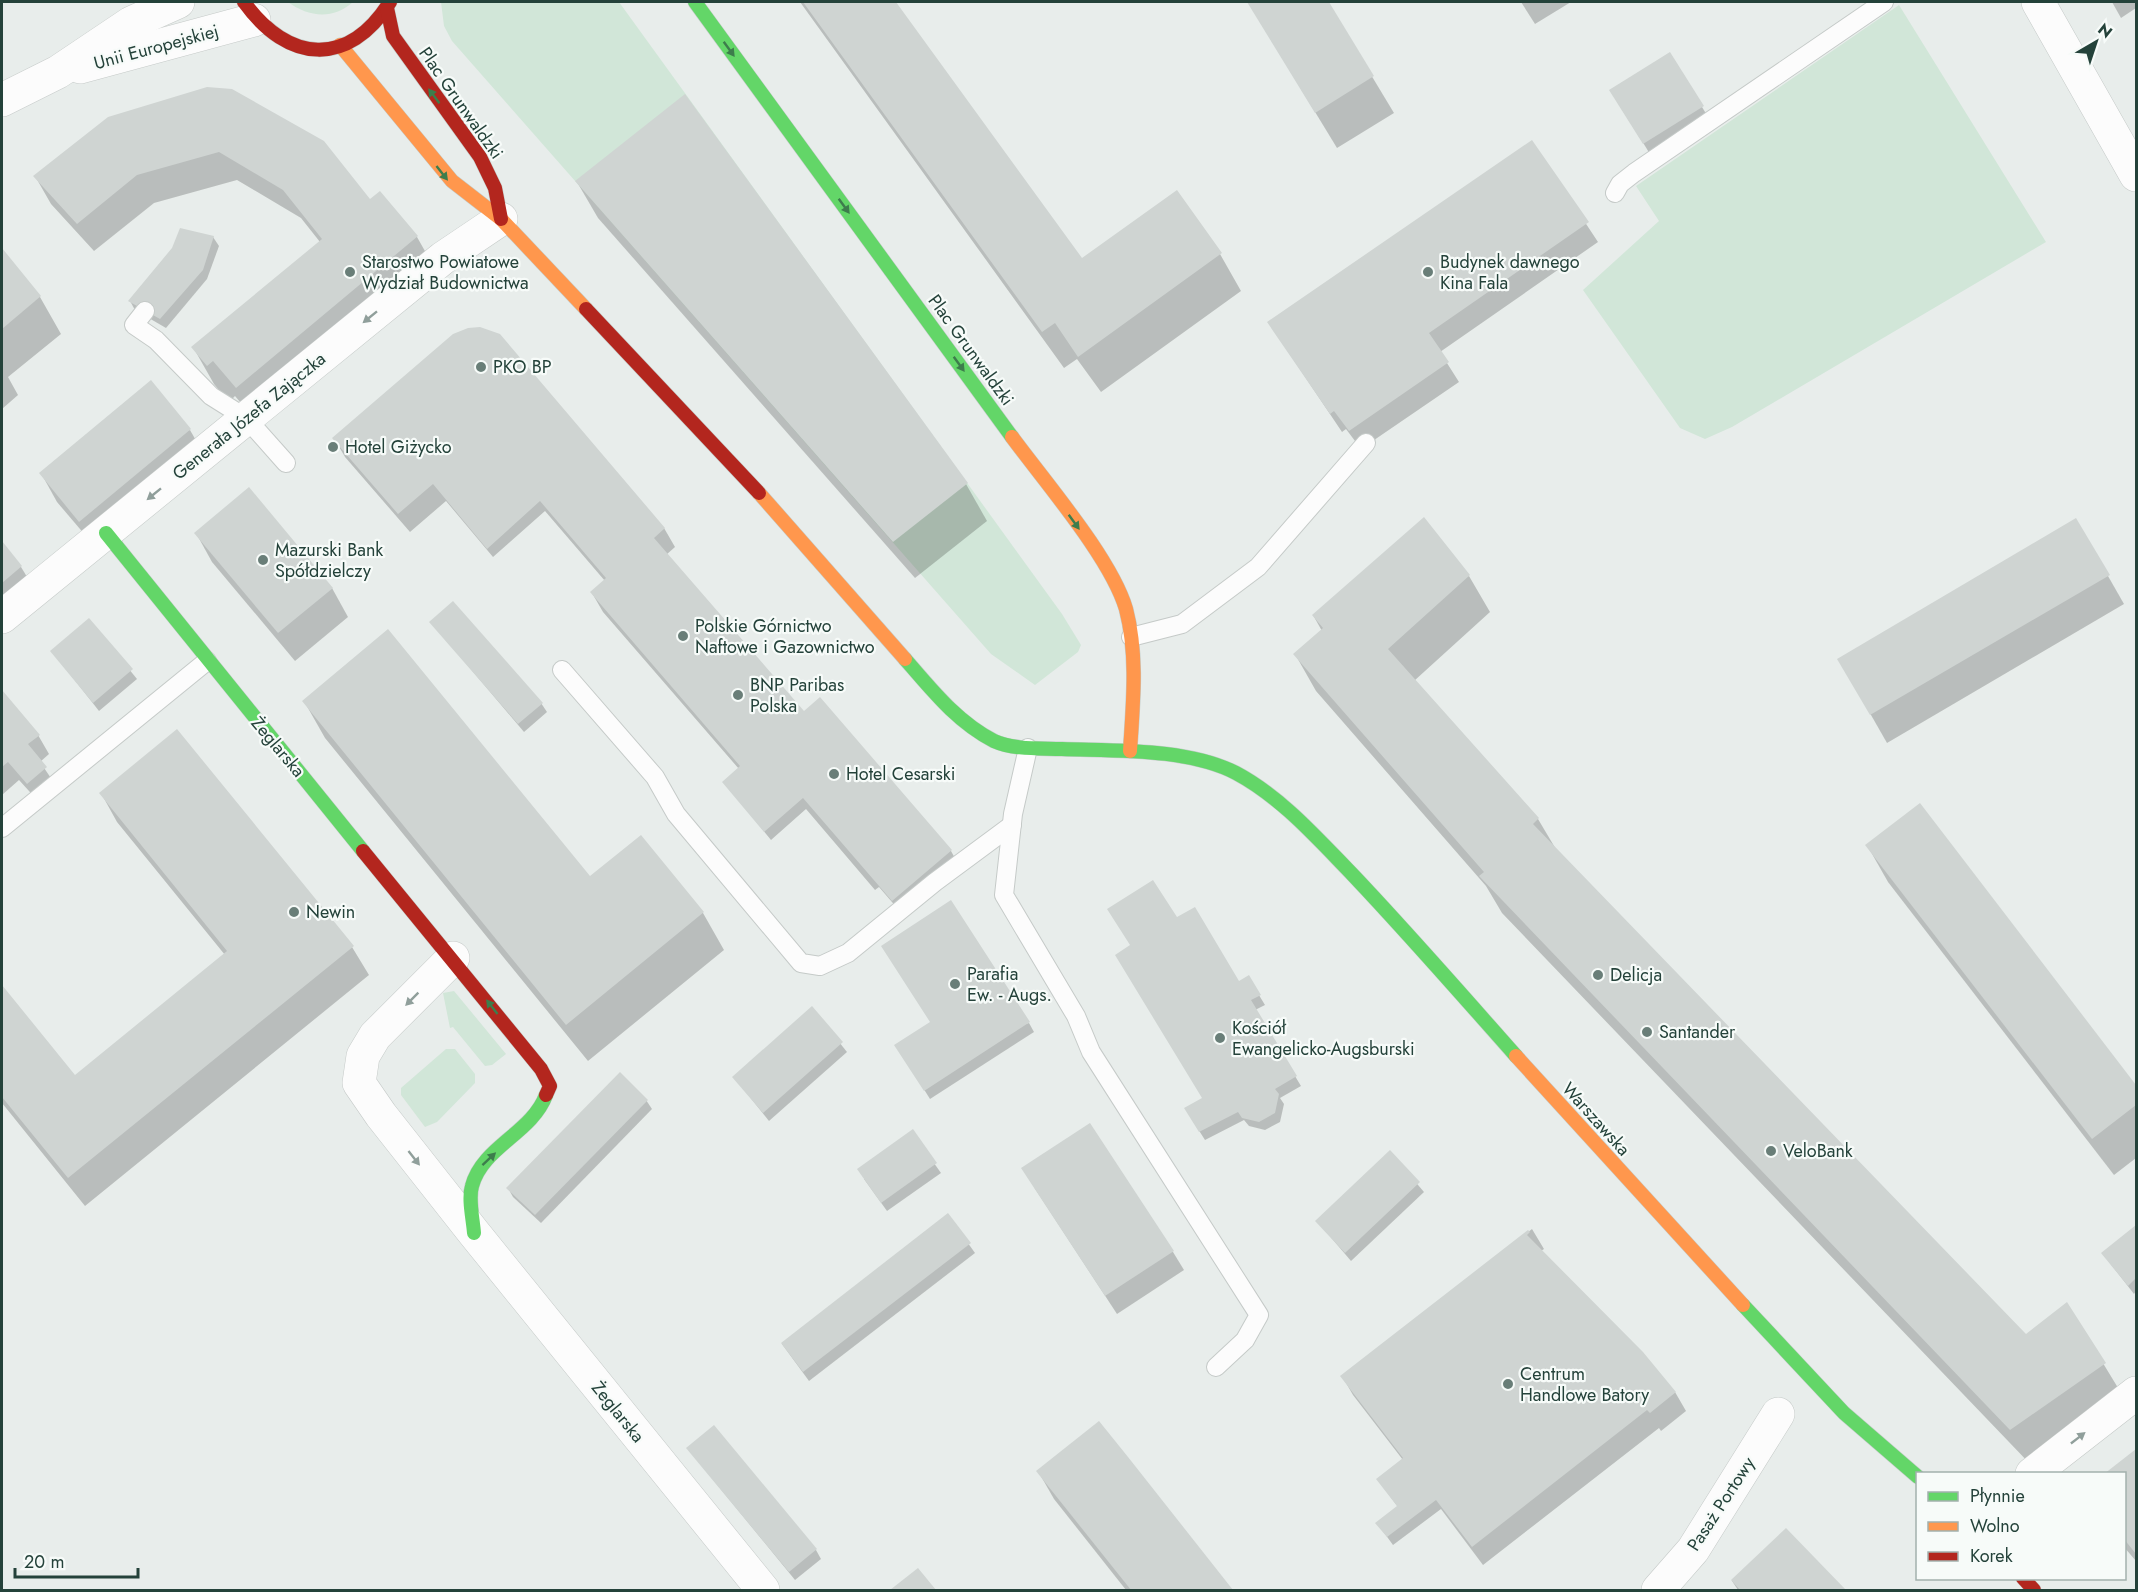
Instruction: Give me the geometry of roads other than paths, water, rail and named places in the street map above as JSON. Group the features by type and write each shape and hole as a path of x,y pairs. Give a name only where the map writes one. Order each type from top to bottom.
{"street":[{"name":"Unii Europejskiej","path":"2,100 58,72 131,23 178,2"},
{"name":"Plac Grunwaldzki","path":"695,2 1094,549 1124,606 1131,637 1134,679 1130,751"},
{"path":"2038,2 2136,175"},
{"name":"Plac Grunwaldzki","path":"388,5 393,36 480,157 495,188 501,219"},
{"path":"249,11 271,36 289,45 323,50 340,45 367,32 388,5"},
{"name":"Unii Europejskiej","path":"58,72 249,11"},
{"path":"340,45 391,105 448,180 473,203 501,219 740,472 937,698 961,720 996,742 1028,748 1130,751"},
{"name":"Generała Józefa Zajączka","path":"2,616 443,258 501,219"},
{"name":"Żeglarska","path":"106,533 207,662 453,958 541,1069 549,1086 543,1104 526,1125 480,1167 471,1187 474,1233"},
{"name":"Warszawska","path":"1130,751 1202,760 1219,765 1282,806 1314,835 1399,924 1586,1136 1820,1387 1845,1413 1916,1476"},
{"name":"Żeglarska","path":"453,958 375,1036 363,1056 359,1083 381,1115 474,1233 763,1590"},
{"path":"2033,1472 2136,1393"},
{"name":"Pasaż Portowy","path":"1658,1590 1693,1550 1778,1414"}],"lane":[{"path":"1615,193 1620,184 1634,173 1884,2"},
{"path":"145,311 134,325 156,340 212,396 246,418 286,463"},
{"path":"1131,637 1165,631 1182,624 1251,572 1366,443"},
{"path":"2,828 207,662"},
{"path":"562,670 655,777 676,814 801,963 820,966 848,953 935,882 1012,825"},
{"path":"1028,748 1012,825 1004,895 1076,1016 1091,1052 1258,1315 1245,1340 1216,1367"}],"place":[{"name":"Starostwo Powiatowe Wydział Budownictwa","path":"350,272"},
{"name":"Budynek dawnego Kina Fala","path":"1428,272"},
{"name":"PKO BP","path":"481,367"},
{"name":"Hotel Giżycko","path":"333,447"},
{"name":"Mazurski Bank Spółdzielczy","path":"263,560"},
{"name":"Polskie Górnictwo Naftowe i Gazownictwo","path":"683,636"},
{"name":"BNP Paribas Polska","path":"738,695"},
{"name":"Hotel Cesarski","path":"834,774"},
{"name":"Newin","path":"294,912"},
{"name":"Delicja","path":"1598,975"},
{"name":"Parafia Ew. - Augs.","path":"955,984"},
{"name":"Santander","path":"1647,1032"},
{"name":"Kościół Ewangelicko-Augsburski","path":"1220,1038"},
{"name":"VeloBank","path":"1771,1151"},
{"name":"Centrum Handlowe Batory","path":"1508,1384"}]}
